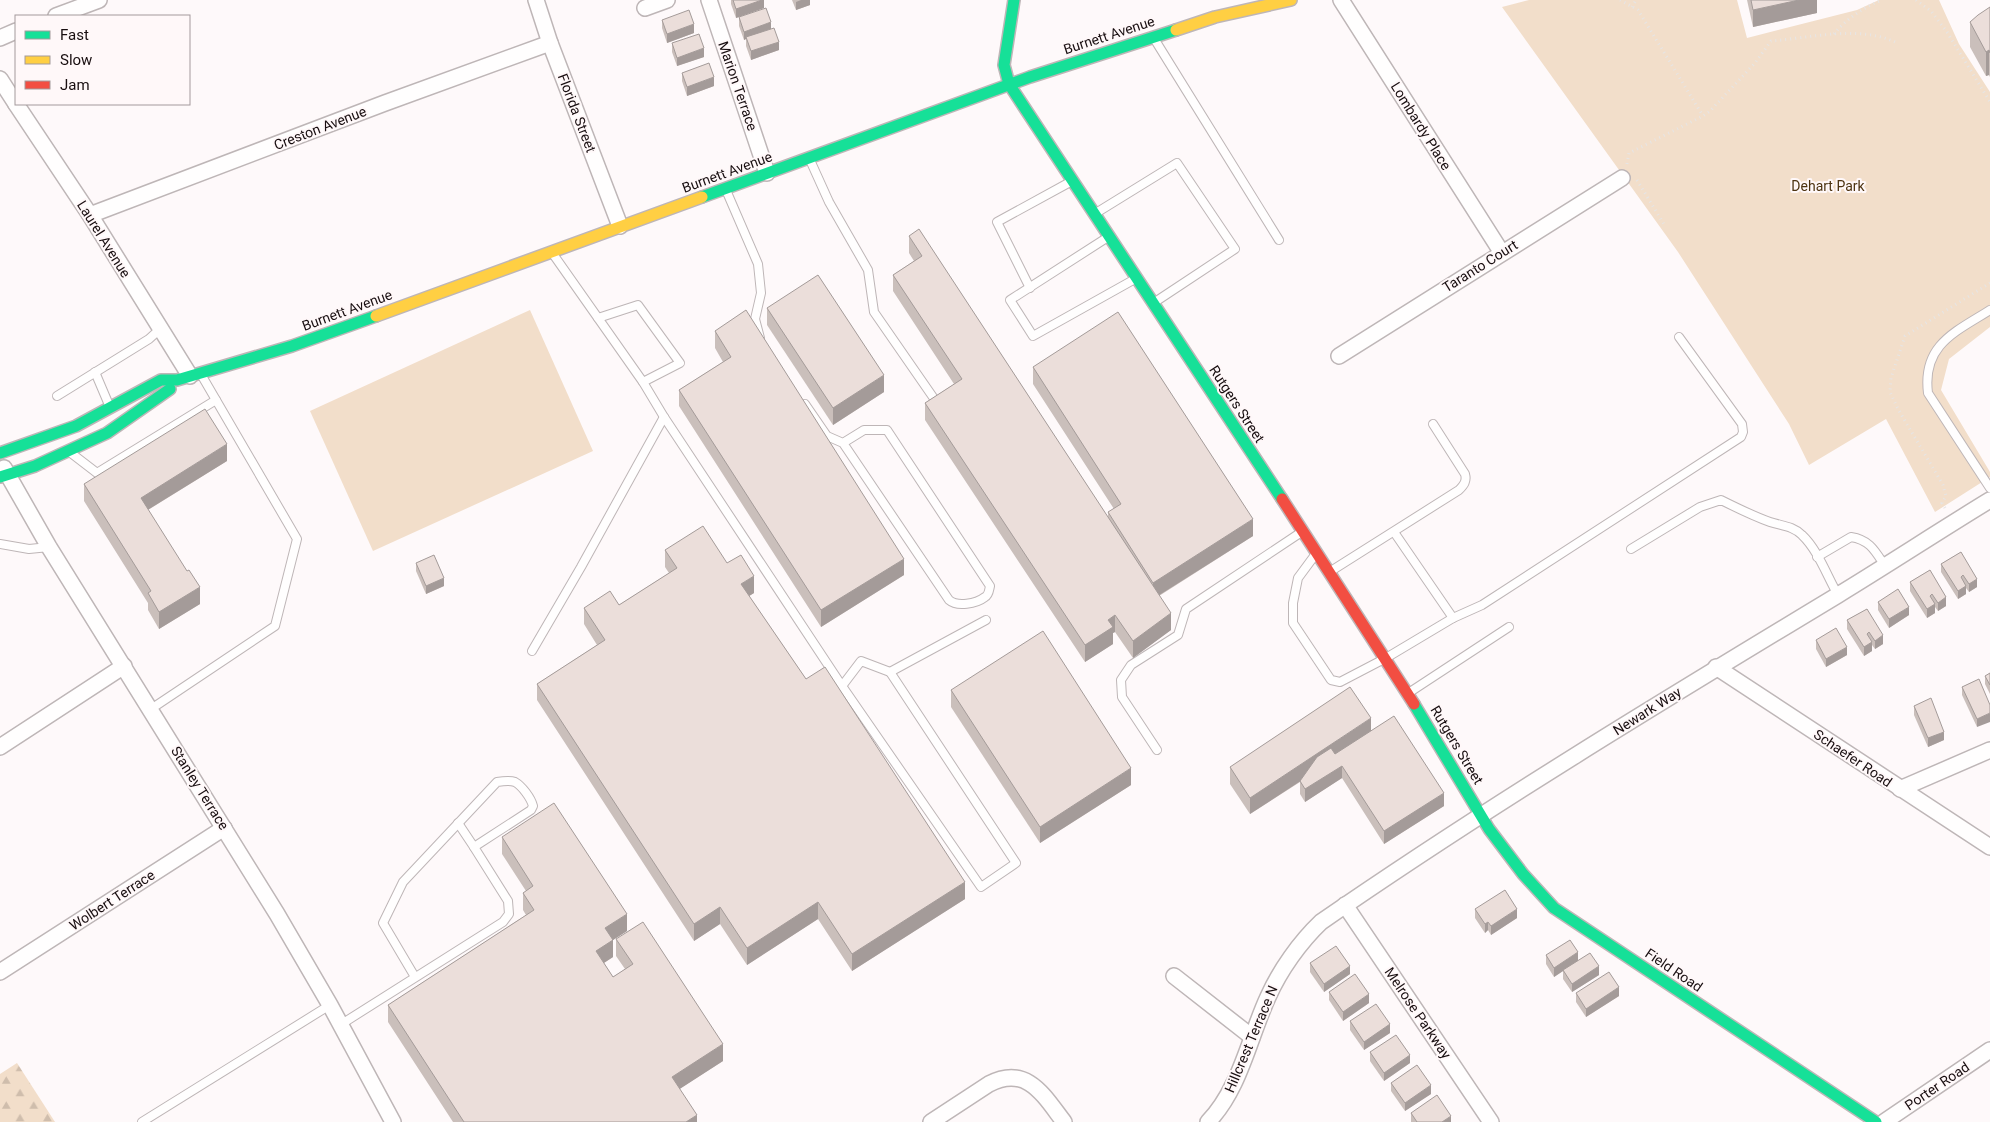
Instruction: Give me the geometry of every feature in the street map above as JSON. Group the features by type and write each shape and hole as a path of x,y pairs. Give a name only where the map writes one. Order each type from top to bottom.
{"street":[{"path":"59,15 99,0"},
{"name":"Florida Street","path":"536,0 550,43 620,226"},
{"path":"645,8 667,0"},
{"name":"Marion Terrace","path":"708,0 768,173"},
{"name":"Rutgers Street","path":"1014,0 1004,65 1009,84 1386,658 1481,816"},
{"name":"Burnett Avenue","path":"0,453 76,426 161,380 189,377 292,346 1009,84 1215,17 1291,0"},
{"name":"Lombardy Place","path":"1341,0 1502,253"},
{"path":"0,38 15,31"},
{"name":"Creston Avenue","path":"90,215 385,103 550,43"},
{"name":"Laurel Avenue","path":"0,79 15,102"},
{"name":"Laurel Avenue","path":"17,105 90,215 189,377"},
{"name":"Taranto Court","path":"1340,356 1502,253 1630,176"},
{"name":"Burnett Avenue","path":"4,476 69,452 107,433 189,377"},
{"name":"Stanley Terrace","path":"0,458 4,476 151,709 277,914 330,1005 393,1122"},
{"name":"Newark Way","path":"1311,932 1321,922 1345,905 1481,816 1716,667 1838,595 1990,500"},
{"path":"0,747 124,666"},
{"name":"Schaefer Road","path":"1716,667 1990,847"},
{"path":"1900,789 1990,750"},
{"name":"Field Road","path":"1481,816 1522,874 1554,908 1876,1122"},
{"name":"Wolbert Terrace","path":"0,972 224,828"},
{"name":"Melrose Parkway","path":"1345,905 1491,1122"},
{"name":"Hillcrest Terrace N","path":"1208,1122 1220,1109 1273,985 1311,932"},
{"path":"1174,976 1252,1037"},
{"name":"Porter Road","path":"1884,1122 1990,1050"},
{"path":"931,1122 997,1079 1009,1077 1020,1078 1031,1083 1064,1122"}],"lane":[{"path":"1153,36 1280,240"},
{"path":"809,158 829,202 868,270 874,312 935,400"},
{"path":"1095,214 1177,163 1235,249 1153,303"},
{"path":"1030,288 997,222 1073,180"},
{"path":"725,189 758,264 761,294 755,319 760,337 765,345"},
{"path":"1110,236 1010,300 1033,336 1137,278"},
{"path":"552,252 643,382 664,417 842,686 981,887 1016,863 890,672 861,661 842,686"},
{"path":"598,318 638,305 680,363 643,382"},
{"path":"1990,310 1951,334 1938,346 1928,364 1926,379 1928,393 1990,488"},
{"path":"57,396 149,339 160,329"},
{"path":"1316,553 1298,578 1293,603 1293,623 1331,680 1340,682 1386,658 1453,618 1482,605 1741,437 1743,432 1742,424 1679,337"},
{"path":"95,372 110,408"},
{"path":"151,709 275,626 297,539 216,400 189,377"},
{"path":"799,394 827,436 843,443 949,600 954,604 961,605 985,597 989,592 990,586 887,430 864,430 843,443"},
{"path":"69,452 97,473 216,400"},
{"path":"532,651 664,417"},
{"path":"1330,572 1464,485 1465,474 1433,424"},
{"path":"1631,549 1700,507 1721,500 1750,514 1802,534 1838,595"},
{"path":"1157,750 1122,697 1121,680 1131,665 1178,636 1186,610 1302,531"},
{"path":"1394,532 1453,618"},
{"path":"1817,557 1851,537 1863,539 1872,547 1885,566"},
{"path":"0,544 29,549 49,547"},
{"path":"890,672 986,620"},
{"path":"1408,693 1509,627"},
{"path":"415,977 383,923 403,882 497,782 515,782 531,799 533,806 531,810 474,847"},
{"path":"340,1025 504,922 509,914 508,901 458,824"},
{"path":"142,1122 330,1005"}],"path":[{"path":"1620,0 1638,10 1703,116"},
{"path":"1632,7 1636,0"},
{"path":"1834,34 1846,21 1882,0"},
{"path":"1916,0 1931,11 1947,32 1990,102"},
{"path":"1665,226 1630,176 1626,162 1629,153 1703,116 1754,63 1771,41 1842,32 1887,38 1895,42"}],"green space":[{"name":"Dehart Park","path":"1529,0 1737,0 1747,38 1857,10 1879,0 1939,0 1959,44 1990,92 1990,327 1949,359 1941,390 1990,472 1990,477 1935,512 1886,419 1809,465 1789,424 1678,252 1502,7"},
{"path":"530,310 593,451 373,551 310,411"},
{"path":"17,1063 55,1122 0,1122 0,1074"}],"building":[{"path":"733,0 762,0 736,9"},
{"path":"1751,0 1799,0 1753,10"},
{"path":"1990,7 1990,53 1989,50 1986,52 1970,22"},
{"path":"766,8 771,22 744,32 739,17"},
{"path":"689,10 694,24 667,34 662,20"},
{"path":"774,28 779,42 751,51 746,37"},
{"path":"699,34 704,48 677,58 672,43"},
{"path":"709,63 714,77 687,87 682,73"},
{"path":"919,229 1171,613 1133,641 1115,615 1108,620 1113,627 1085,645 925,403 962,379 893,275 922,256 909,236"},
{"path":"818,275 884,375 833,408 767,308"},
{"path":"746,310 904,559 821,610 679,390 731,357 715,331"},
{"path":"1118,312 1253,519 1153,583 1108,512 1121,504 1033,367"},
{"path":"205,409 227,444 141,498 187,571 189,570 200,587 159,612 148,593 151,591 84,484"},
{"path":"703,526 727,563 741,555 754,576 741,584 806,679 825,667 965,882 852,954 818,902 747,948 720,907 694,924 537,684 605,640 584,608 610,591 619,605 677,568 665,550"},
{"path":"1961,552 1977,579 1969,584 1963,575 1961,577 1966,586 1958,591 1941,564"},
{"path":"434,555 444,578 426,586 416,563"},
{"path":"1930,570 1946,597 1938,603 1932,594 1930,596 1935,604 1927,609 1910,582"},
{"path":"1898,589 1909,607 1889,619 1878,602"},
{"path":"1867,609 1883,635 1875,641 1869,632 1867,634 1872,642 1864,647 1847,620"},
{"path":"1836,628 1847,647 1826,659 1816,640"},
{"path":"1043,631 1131,768 1040,827 951,690"},
{"path":"1990,673 1990,685 1985,676"},
{"path":"1979,679 1990,705 1990,713 1977,719 1962,687"},
{"path":"1350,687 1371,718 1250,798 1230,767"},
{"path":"1931,698 1944,732 1928,738 1914,706"},
{"path":"1394,716 1444,793 1384,831 1342,766 1305,789 1300,781 1317,757 1331,748 1335,754"},
{"path":"554,803 627,914 605,928 613,940 596,951 613,977 633,964 616,939 643,922 723,1044 672,1077 697,1115 686,1122 464,1122 388,1005 534,910 523,893 533,886 502,837"},
{"path":"1505,890 1517,909 1491,926 1488,922 1485,924 1475,909"},
{"path":"1570,940 1578,952 1554,968 1546,955"},
{"path":"1336,946 1350,966 1324,984 1310,963"},
{"path":"1590,953 1599,966 1572,984 1563,970"},
{"path":"1609,972 1619,987 1586,1009 1576,993"},
{"path":"1355,974 1369,994 1343,1012 1329,992"},
{"path":"1376,1004 1390,1024 1364,1042 1350,1021"},
{"path":"1396,1035 1410,1055 1384,1073 1370,1052"},
{"path":"1417,1065 1431,1085 1405,1103 1391,1083"},
{"path":"1437,1095 1451,1116 1442,1122 1417,1122 1411,1113"}],"traffic: fast":[{"path":"1014,0 1004,65 1009,84 1282,499"},
{"path":"702,197 1030,77 1176,30"},
{"path":"0,453 76,426 161,380 177,380 292,346 376,316"},
{"path":"0,477 35,466 107,433 170,389"},
{"path":"1414,704 1489,829 1523,874 1554,908 1876,1122"}],"traffic: slow":[{"path":"1176,30 1215,17 1291,0"},
{"path":"376,316 702,197"}],"traffic: jam":[{"path":"1282,499 1414,704"}]}
